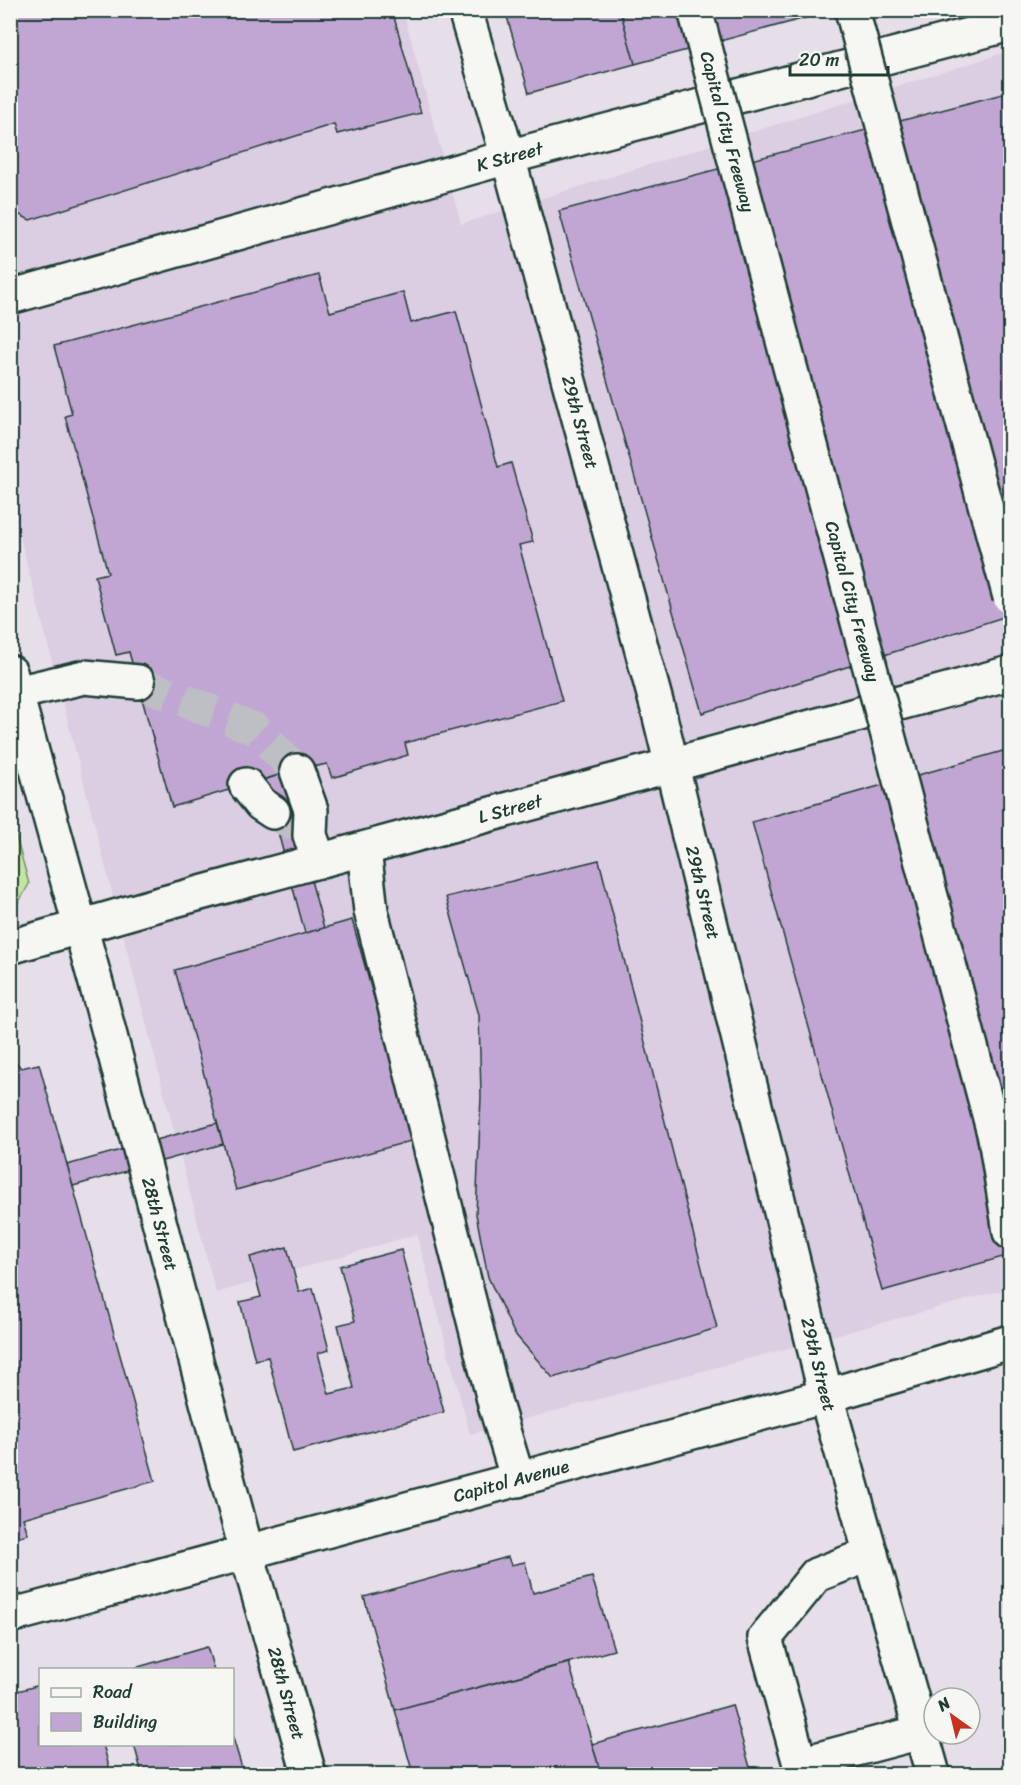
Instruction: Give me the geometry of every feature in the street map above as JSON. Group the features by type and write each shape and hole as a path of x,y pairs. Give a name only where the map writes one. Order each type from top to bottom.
{"main road":[{"name":"29th Street","path":"465,10 508,157 656,702 826,1396 933,1774"},
{"name":"Capital City Freeway","path":"695,10 1011,1192"},
{"path":"852,10 1011,597"},
{"name":"K Street","path":"10,297 508,157 1011,24"},
{"name":"L Street","path":"10,947 80,926 300,834 364,849 1011,673"},
{"path":"13,682 84,677 138,682"},
{"name":"28th Street","path":"13,682 247,1553 309,1774"},
{"path":"246,785 261,804 300,834 311,810 297,771"},
{"path":"364,849 371,911 495,1404 518,1480"},
{"path":"996,1137 1011,1232"},
{"name":"Capitol Avenue","path":"10,1616 826,1396 1011,1342"},
{"path":"872,1554 816,1575 765,1638 801,1769 921,1732"}],"path":[{"path":"10,886 16,893"}],"shaded area":[{"path":"10,11 403,11 461,224 1010,51 1010,1288 470,1434 417,1234 216,1293 11,502"}],"green space":[{"path":"10,815 29,884 16,907 11,909"}],"building":[{"path":"10,10 392,10 421,113 337,134 334,124 30,220 10,210"},
{"path":"505,10 620,10 635,64 529,93"},
{"path":"620,10 835,10 635,64"},
{"path":"1010,92 1010,615 702,713 559,211"},
{"path":"319,275 330,312 403,292 411,323 456,311 498,467 511,463 533,542 519,545 562,701 405,743 408,755 332,778 327,764 282,774 172,807 129,652 116,655 95,576 108,573 65,416 72,414 54,346"},
{"path":"1010,749 1010,1255 882,1291 752,822"},
{"path":"282,774 324,928 305,933 264,780"},
{"path":"599,860 717,1328 553,1378 514,1333 488,1277 476,1214 481,1096 479,1015 446,897"},
{"path":"352,920 414,1140 236,1190 175,970"},
{"path":"10,1055 21,1068 39,1064 155,1481 23,1518 28,1534 10,1539"},
{"path":"217,1123 223,1144 73,1186 67,1165"},
{"path":"287,1247 299,1292 313,1288 329,1350 318,1353 329,1394 354,1388 338,1325 355,1321 340,1266 401,1250 444,1412 293,1452 268,1357 255,1360 240,1302 261,1297 250,1257"},
{"path":"508,1557 511,1565 525,1562 533,1593 592,1577 614,1650 395,1710 364,1597"},
{"path":"207,1647 213,1668 135,1668"},
{"path":"569,1663 601,1774 413,1774 395,1710"},
{"path":"39,1685 39,1746 104,1746 111,1774 10,1774 10,1693"},
{"path":"732,1705 752,1774 601,1774 592,1744"},
{"path":"234,1742 244,1774 142,1774 135,1746 234,1746"}],"tunnel":[{"path":"138,682 255,729 297,771"},
{"path":"273,812 297,827"}]}
